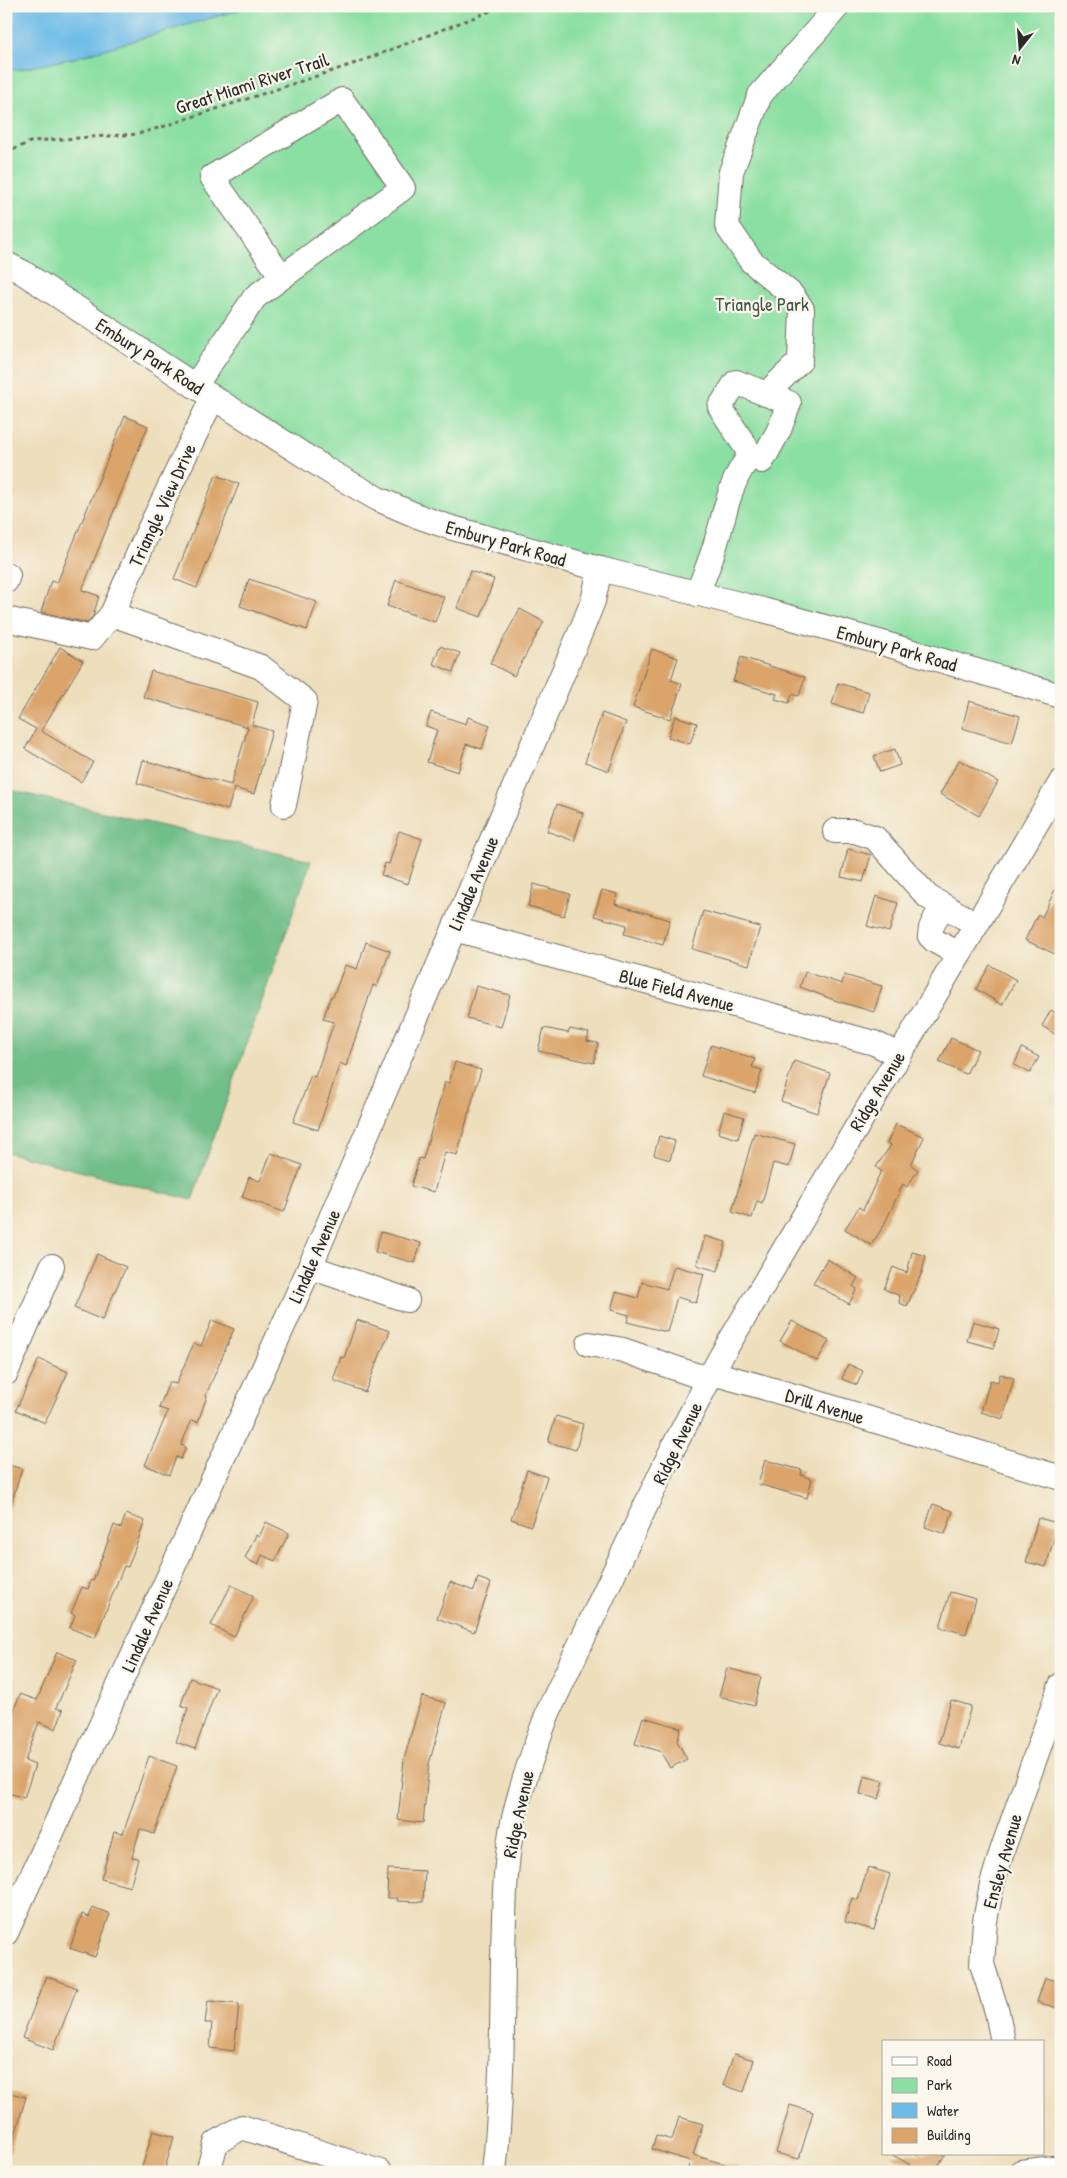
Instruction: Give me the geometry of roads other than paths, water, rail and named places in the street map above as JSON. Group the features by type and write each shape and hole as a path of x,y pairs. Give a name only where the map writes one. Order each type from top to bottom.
{"street":[{"path":"766,394 800,361 802,309 791,294 751,261 727,226 731,172 760,95 838,6"},
{"name":"Triangle View Drive","path":"6,619 92,638 112,614 147,534 204,392 255,297 403,188 342,100 212,177 282,277"},
{"name":"Embury Park Road","path":"6,264 22,272 204,392 332,473 378,499 449,527 600,569 879,642 1061,696"},
{"path":"736,382 789,403 779,430 762,461 751,455 720,407 736,382"},
{"path":"698,594 717,540 728,497 740,467 751,455"},
{"name":"Lindale Avenue","path":"6,1933 310,1267 584,626 593,601 600,569"},
{"path":"112,614 261,667 305,701 284,804"},
{"name":"Ridge Avenue","path":"494,2172 500,2102 505,1882 511,1832 519,1796 532,1753 549,1710 672,1450 710,1376 1061,782"},
{"path":"835,831 856,831 875,838 928,897 976,924"},
{"path":"942,905 931,928 930,936 935,941 959,954"},
{"name":"Blue Field Avenue","path":"454,929 874,1043 899,1055"},
{"path":"6,1373 52,1266"},
{"path":"310,1267 407,1300"},
{"name":"Drill Avenue","path":"589,1344 623,1350 698,1376 720,1375 805,1399 1061,1478"},
{"name":"Ensley Avenue","path":"1003,2040 997,2012 982,1964 985,1921 992,1884 1003,1848 1061,1686"},
{"path":"208,2172 216,2143 242,2127 380,2172"},
{"path":"1021,2172 1027,2156"},
{"path":"1021,2172 1061,2167"}],"water":[{"path":"6,6 252,6 74,58 6,72"}],"park label":[{"name":"Triangle Park","path":"762,304"}]}
